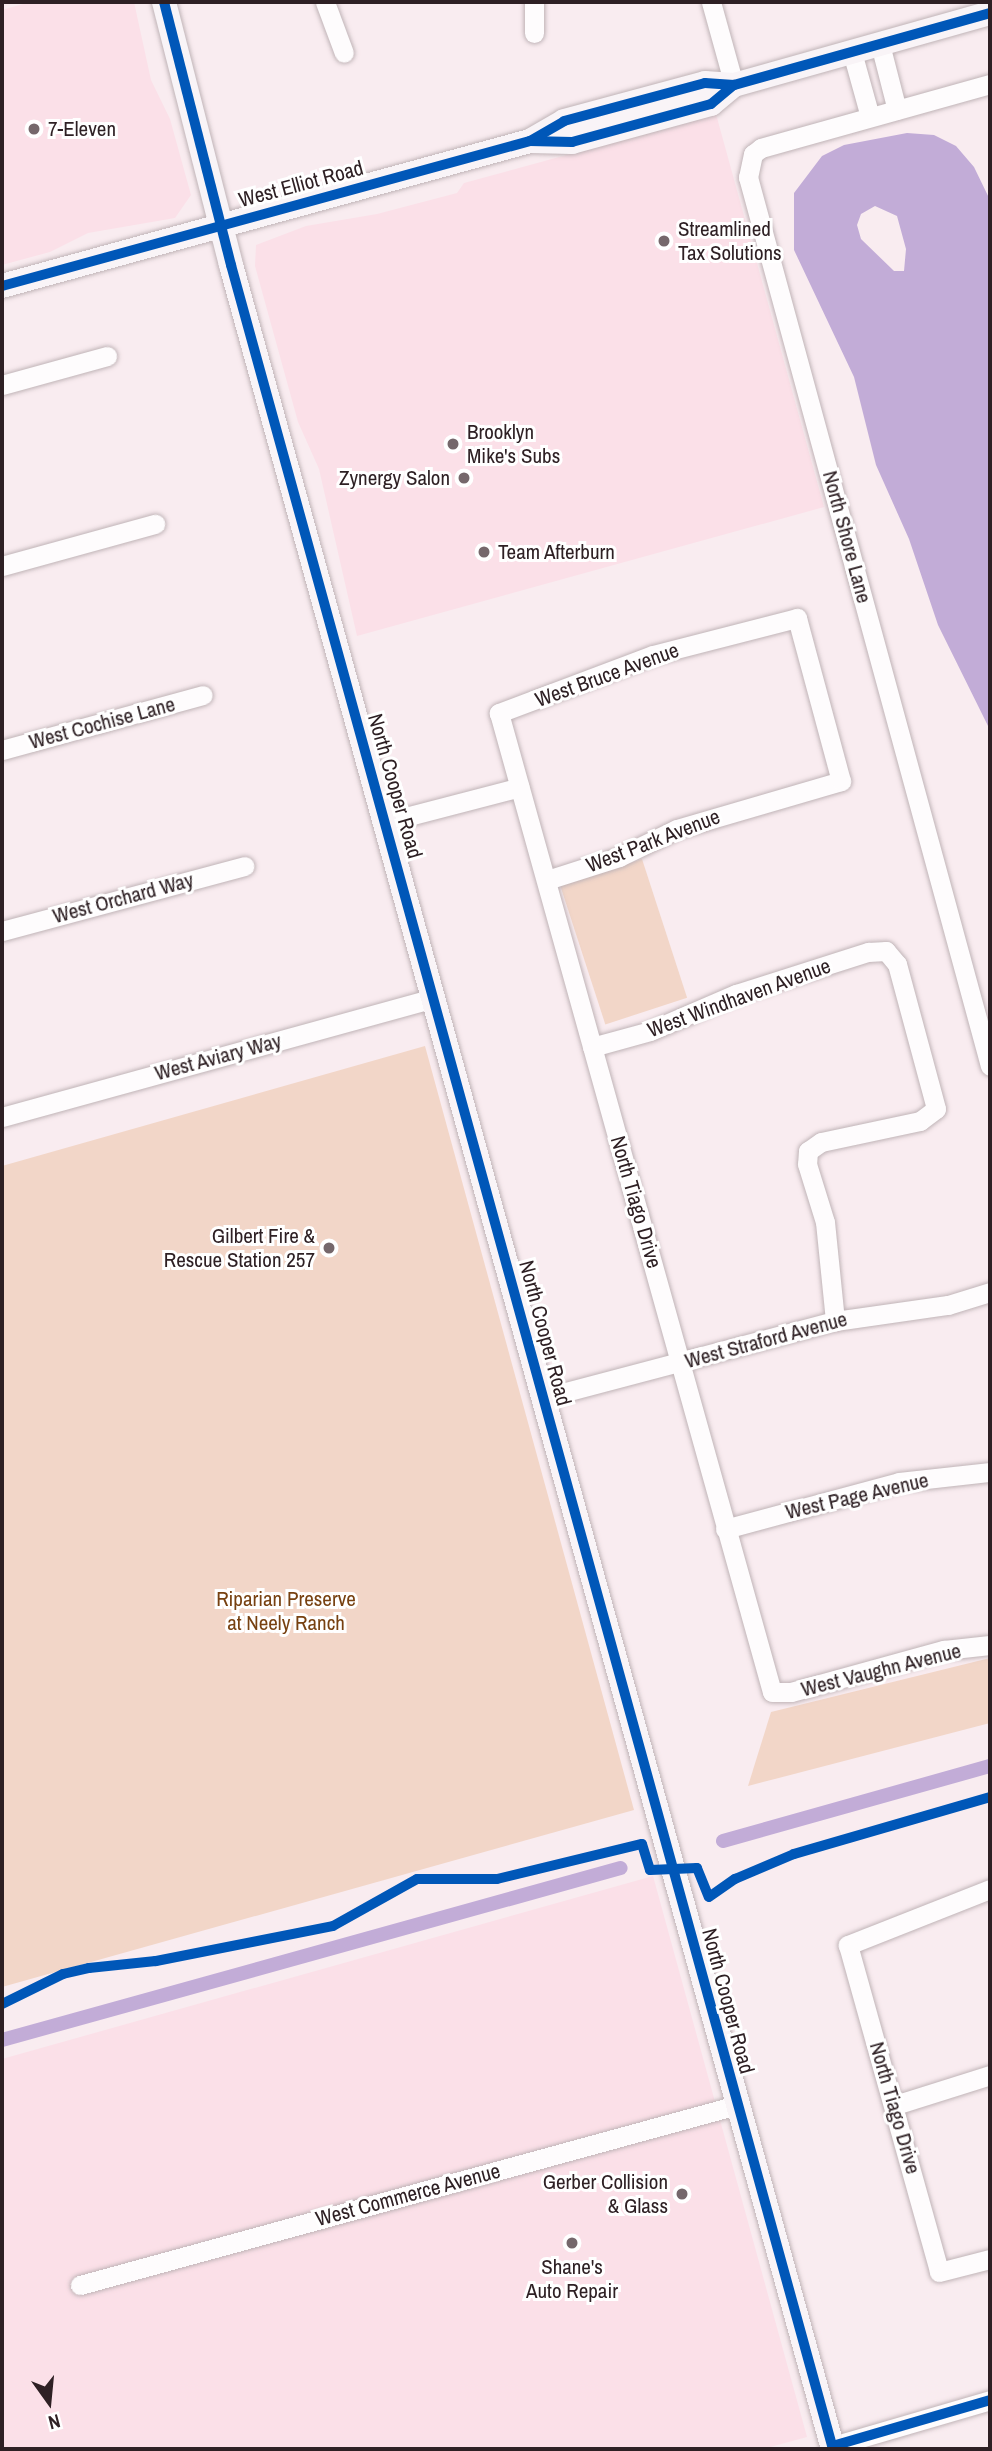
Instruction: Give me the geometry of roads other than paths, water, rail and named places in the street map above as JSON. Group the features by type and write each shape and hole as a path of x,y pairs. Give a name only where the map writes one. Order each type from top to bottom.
{"main road":[{"name":"North Cooper Road","path":"166,2 220,226 833,2448"},
{"name":"West Elliot Road","path":"2,286 530,141 572,142 710,104 734,85 990,13"}],"street":[{"path":"325,2 344,53"},
{"path":"534,2 534,33"},
{"path":"710,2 734,85"},
{"path":"880,44 897,110"},
{"path":"852,52 870,117"},
{"name":"North Shore Lane","path":"990,84 761,148 753,154 748,177 990,1066"},
{"path":"2,385 107,356"},
{"path":"2,566 155,524"},
{"name":"West Bruce Avenue","path":"499,713 653,654 797,618 841,781"},
{"name":"West Cochise Lane","path":"2,750 203,695"},
{"name":"North Tiago Drive","path":"499,713 772,1692"},
{"name":"West Park Avenue","path":"547,880 620,857 677,828 841,781"},
{"path":"386,822 520,787"},
{"name":"West Orchard Way","path":"2,931 244,866"},
{"name":"West Windhaven Avenue","path":"592,1047 650,1031 737,994 868,952 886,951 897,964 936,1109 919,1121 821,1142 808,1151 807,1164 825,1222 835,1321"},
{"name":"West Aviary Way","path":"2,1117 434,998"},
{"name":"West Straford Avenue","path":"543,1398 835,1321 948,1305 990,1292"},
{"name":"West Page Avenue","path":"725,1529 899,1482 990,1472"},
{"name":"West Vaughn Avenue","path":"772,1692 791,1692 944,1650 990,1645"},
{"name":"North Tiago Drive","path":"990,1889 848,1945 895,2105 939,2272 990,2259"},
{"path":"895,2105 990,2075"},
{"name":"West Commerce Avenue","path":"80,2286 737,2105"},
{"path":"833,2448 990,2400"}],"waterway":[{"path":"723,1841 990,1766"},
{"path":"2,2040 621,1868"}],"place":[{"name":"7-Eleven","path":"34,129"},
{"name":"Streamlined Tax Solutions","path":"664,241"},
{"name":"Brooklyn Mike's Subs","path":"453,444"},
{"name":"Zynergy Salon","path":"464,478"},
{"name":"Team Afterburn","path":"484,552"},
{"name":"Gilbert Fire & Rescue Station 257","path":"329,1248"},
{"name":"Gerber Collision & Glass","path":"682,2194"},
{"name":"Shane's Auto Repair","path":"572,2243"}],"park label":[{"name":"Riparian Preserve at Neely Ranch","path":"286,1611"}]}
